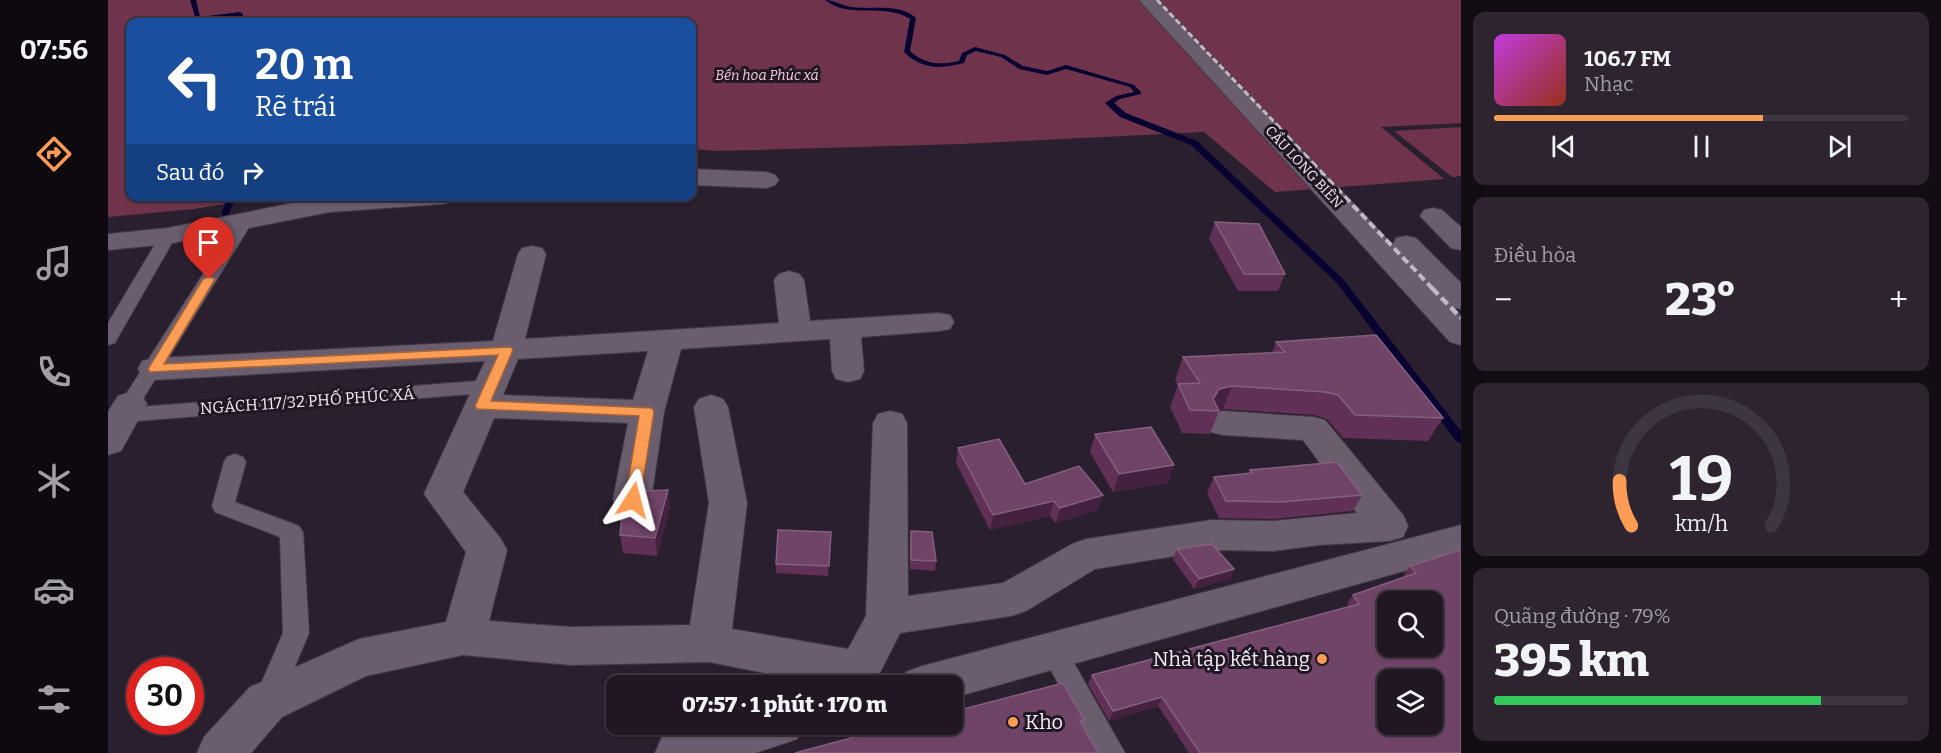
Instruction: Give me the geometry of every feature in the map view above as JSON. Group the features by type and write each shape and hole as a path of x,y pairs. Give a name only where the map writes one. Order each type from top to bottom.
{"street":[{"name":"CẦU LONG BIÊN","path":"1148,0 1461,335"},
{"name":"CẦU LONG BIÊN","path":"1168,0 1461,300"},
{"path":"696,177 766,180"},
{"path":"108,242 168,236 330,204 372,201"},
{"path":"1461,211 1432,216 1461,242"},
{"path":"464,637 487,550 443,494 506,350 532,254"},
{"path":"789,280 796,331"},
{"path":"154,369 506,350 939,322"},
{"path":"845,328 848,371"},
{"path":"633,500 647,412 667,340"},
{"path":"486,396 647,412"},
{"path":"709,643 728,503 711,406"},
{"path":"221,753 266,702 359,658 464,637 571,646 709,643 858,671 887,617 890,423"},
{"path":"887,617 1011,599 1086,555 1212,535 1273,536 1319,530 1389,526 1313,429 1223,423"},
{"path":"962,675 1457,546"},
{"path":"679,753 742,735"}],"lane":[{"path":"117,417 154,369 245,221"},
{"path":"108,339 168,236"},
{"name":"NGÁCH 117/32 PHỐ PHÚC XÁ","path":"117,417 486,396"},
{"path":"235,462 223,506 291,532 296,633 266,702"},
{"path":"1053,650 1111,753"}],"green space":[{"name":"Bến hoa Phúc xá","path":"108,0 1461,0 1461,123 1381,127 1444,179 1275,192 1204,132 961,144 717,151 696,149 696,18 126,18 126,201 243,201 194,209 108,217"},
{"path":"1461,127 1461,176 1452,177 1394,131"}],"building":[{"path":"1215,222 1259,224 1285,274 1244,274"},
{"path":"1376,335 1443,418 1355,415 1338,395 1325,392 1232,386 1219,389 1213,399 1219,411 1190,410 1178,384 1200,383 1183,357 1285,352 1276,342"},
{"path":"1151,427 1174,465 1119,474 1095,434"},
{"path":"999,439 1025,484 1079,466 1103,495 1060,508 1054,501 993,515 958,448"},
{"path":"1337,462 1362,495 1281,502 1226,501 1214,477 1252,473 1250,470"},
{"path":"668,490 655,538 620,535 624,497 630,498 646,491"},
{"path":"778,530 831,532 829,566 776,564"},
{"path":"911,531 932,532 936,561 911,560"},
{"path":"1212,544 1234,569 1199,579 1177,549"},
{"name":"Nhà tập kết hàng","path":"1461,550 1461,753 1200,753 1162,697 1113,711 1092,675 1359,604 1353,595 1416,573 1410,566"},
{"name":"Kho","path":"1063,683 1084,720 1080,721 1098,753 795,753 862,735 963,735 963,709"}],"waterway":[{"path":"193,0 198,18"},
{"path":"828,0 849,9 895,10 913,18 907,52 920,62 933,66 962,62 964,54 975,49 1003,56 1021,68 1047,73 1066,67 1132,86 1139,93 1118,97 1109,103 1123,115 1194,143 1340,281 1461,439"},
{"path":"206,18 240,14 240,18"},
{"path":"225,214 230,201"}],"railway":[{"path":"1157,0 1280,128"},
{"path":"1278,127 1434,290"},
{"path":"1432,288 1461,318"}],"place":[{"name":"Nhà tập kết hàng","path":"1322,659"},
{"name":"Kho","path":"1013,722"}],"route":[{"path":"209,279 154,369 506,350 482,406 647,412 633,500"}]}
